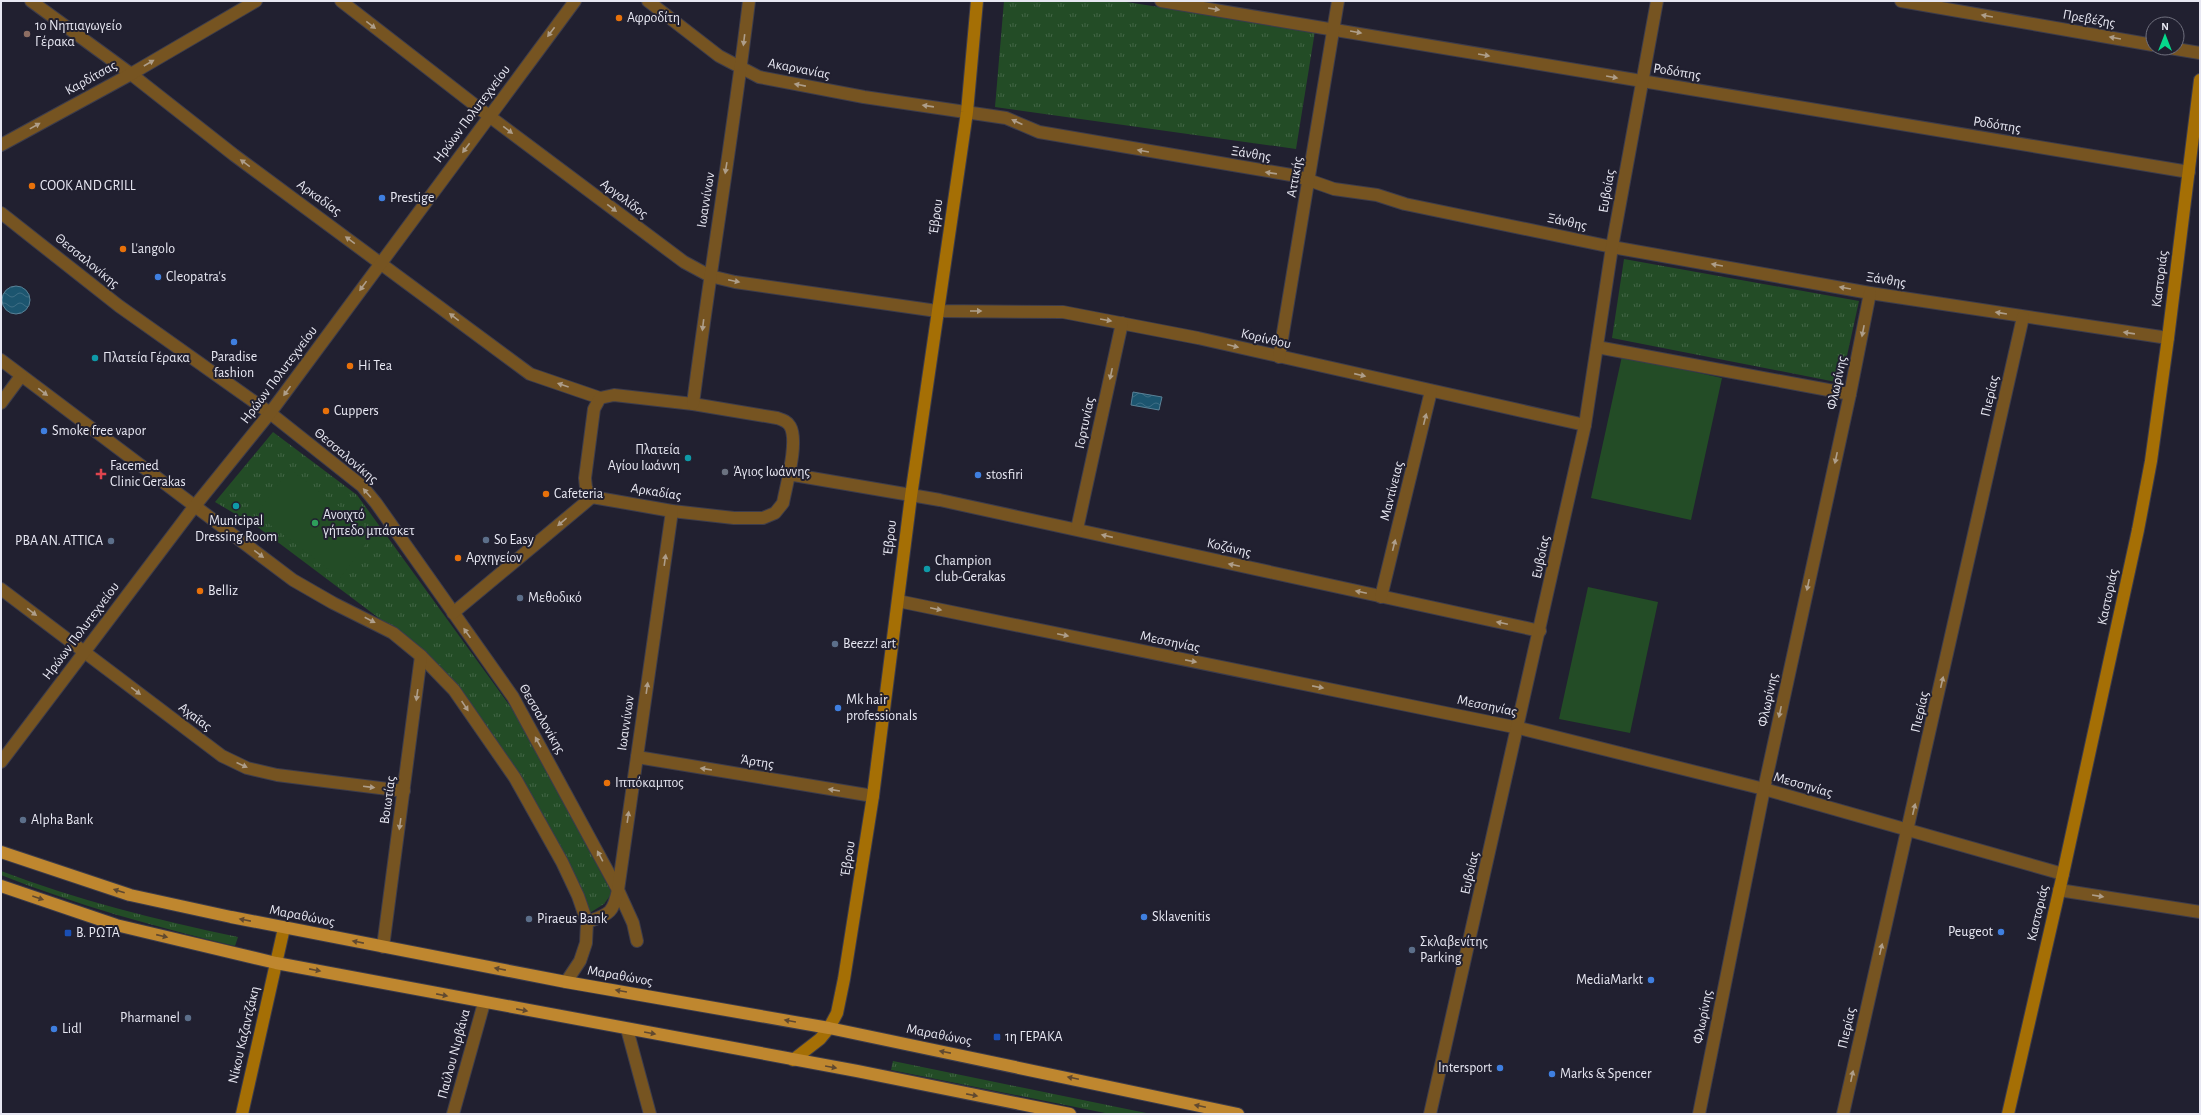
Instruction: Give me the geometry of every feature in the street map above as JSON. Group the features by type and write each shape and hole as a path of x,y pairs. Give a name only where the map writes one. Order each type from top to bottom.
{"main road":[{"name":"Μαραθώνος","path":"1,852 130,895 284,928 566,982 829,1028 1238,1114"},
{"path":"1,886 116,925 276,963 793,1060 1070,1114"}],"street":[{"name":"Αρκαδίας","path":"31,1 130,74 234,155 530,374 600,398 614,395 693,404 777,418 785,421 790,427 793,437 783,503 780,509 775,513 763,518 734,518 672,511 592,497"},
{"name":"Καρδίτσας","path":"1,145 130,74 256,1"},
{"name":"Αργολίδος","path":"341,1 489,116 684,262 710,276 735,282 937,311"},
{"name":"Ηρώων Πολυτεχνείου","path":"1,762 194,507 270,413 380,262 575,1"},
{"name":"Ακαρνανίας","path":"648,1 719,56 759,77 864,97 967,112"},
{"name":"Ιωαννίνων","path":"693,404 749,1"},
{"name":"Έβρου","path":"793,1060 820,1039 829,1028 837,1013 844,979 873,796 911,496 967,112 976,1"},
{"name":"Ροδόπης","path":"1161,1 2188,172"},
{"name":"Αττικής","path":"1279,358 1338,1"},
{"name":"Ευβοίας","path":"1430,1114 1519,728 1585,425 1612,247 1657,1"},
{"name":"Πρεβέζης","path":"1901,1 2145,44"},
{"path":"2185,50 2200,53"},
{"name":"Καστοριάς","path":"2008,1114 2063,874 2151,461 2200,80"},
{"name":"Ξάνθης","path":"967,112 1006,118 1039,132 1297,176 1334,189 1377,195 1406,204 1612,247 1870,293 2168,338"},
{"name":"Θεσσαλονίκης","path":"1,213 119,306 270,413 362,486 376,503 513,697 618,890 633,923 637,941"},
{"name":"Φλωρίνης","path":"1699,1114 1764,789 1850,394 1870,293"},
{"name":"Κορίνθου","path":"937,311 1063,312 1122,322 1585,425"},
{"name":"Πιερίας","path":"1843,1114 1909,831 2024,317"},
{"name":"Γορτυνίας","path":"1077,529 1122,322"},
{"path":"1597,347 1850,394"},
{"path":"1,360 194,507 293,580 333,603 394,632 421,656 454,690 515,778 562,862 578,896 587,922 586,943 580,961 566,982"},
{"path":"1,403 21,376"},
{"name":"Μαντίνειας","path":"1381,597 1432,391"},
{"path":"453,613 592,497 586,488 585,478 594,409 600,398"},
{"path":"788,474 911,496"},
{"name":"Κοζάνης","path":"911,496 940,500 1077,529 1540,631"},
{"name":"Ιωαννίνων","path":"587,922 605,915 615,907 672,511"},
{"name":"Αχαΐας","path":"1,589 222,756 247,768 277,775 404,791"},
{"name":"Μεσσηνίας","path":"898,601 1519,728 1764,789 2063,874"},
{"name":"Βοιωτίας","path":"383,947 421,656"},
{"name":"Άρτης","path":"636,757 873,796"},
{"path":"2059,890 2200,912"},
{"name":"Νίκου Καζαντζάκη","path":"242,1114 284,928"},
{"name":"Παύλου Νιρβάνα","path":"454,1114 484,1003"},
{"path":"627,1029 650,1114"}],"green space":[{"path":"1004,1 1120,1 1315,31 1296,149 995,107"},
{"path":"1624,259 1859,301 1841,383 1612,338"},
{"path":"1622,356 1722,378 1691,520 1591,498"},
{"path":"273,432 357,495 515,713 612,893 604,904 588,914 482,723 432,658 259,528 215,502"},
{"name":"Ανοιχτό γήπεδο μπάσκετ","path":"290,469 374,533 340,578 256,514"},
{"path":"1588,587 1658,602 1630,733 1559,719"},
{"path":"1,871 88,900 177,924 238,937 235,946 146,923 87,906 30,886 1,875"},
{"path":"893,1061 1151,1114 1110,1114 891,1070"}],"water":[{"path":"16,286 26,290 30,300 26,310 16,314 6,310 2,300 6,290"},
{"path":"1133,392 1162,397 1159,410 1131,405"}],"place":[{"name":"Αφροδίτη","path":"619,18"},
{"name":"1ο Νηπιαγωγείο Γέρακα","path":"27,34"},
{"name":"COOK AND GRILL","path":"32,186"},
{"name":"Prestige","path":"382,198"},
{"name":"L'angolo","path":"123,249"},
{"name":"Cleopatra's","path":"158,277"},
{"name":"Paradise fashion","path":"234,342"},
{"name":"Πλατεία Γέρακα","path":"95,358"},
{"name":"Hi Tea","path":"350,366"},
{"name":"Cuppers","path":"326,411"},
{"name":"Smoke free vapor","path":"44,431"},
{"name":"Πλατεία Αγίου Ιωάννη","path":"688,458"},
{"name":"Άγιος Ιωάννης","path":"725,472"},
{"name":"Facemed Clinic Gerakas","path":"101,474"},
{"name":"stosfiri","path":"978,475"},
{"name":"Cafeteria","path":"546,494"},
{"name":"Municipal Dressing Room","path":"236,506"},
{"name":"Ανοιχτό γήπεδο μπάσκετ","path":"315,523"},
{"name":"So Easy","path":"486,540"},
{"name":"PBA AN. ATTICA","path":"111,541"},
{"name":"Αρχηγείον","path":"458,558"},
{"name":"Champion club-Gerakas","path":"927,569"},
{"name":"Belliz","path":"200,591"},
{"name":"Μεθοδικό","path":"520,598"},
{"name":"Beezz! art","path":"835,644"},
{"name":"Mk hair professionals","path":"838,708"},
{"name":"Ιππόκαμπος","path":"607,783"},
{"name":"Alpha Bank","path":"23,820"},
{"name":"Sklavenitis","path":"1144,917"},
{"name":"Piraeus Bank","path":"529,919"},
{"name":"Peugeot","path":"2001,932"},
{"name":"Β. ΡΩΤΑ","path":"68,933"},
{"name":"Σκλαβενίτης Parking","path":"1412,950"},
{"name":"MediaMarkt","path":"1651,980"},
{"name":"Pharmanel","path":"188,1018"},
{"name":"Lidl","path":"54,1029"},
{"name":"1η ΓΕΡΑΚΑ","path":"997,1037"},
{"name":"Intersport","path":"1500,1068"},
{"name":"Marks & Spencer","path":"1552,1074"}]}
